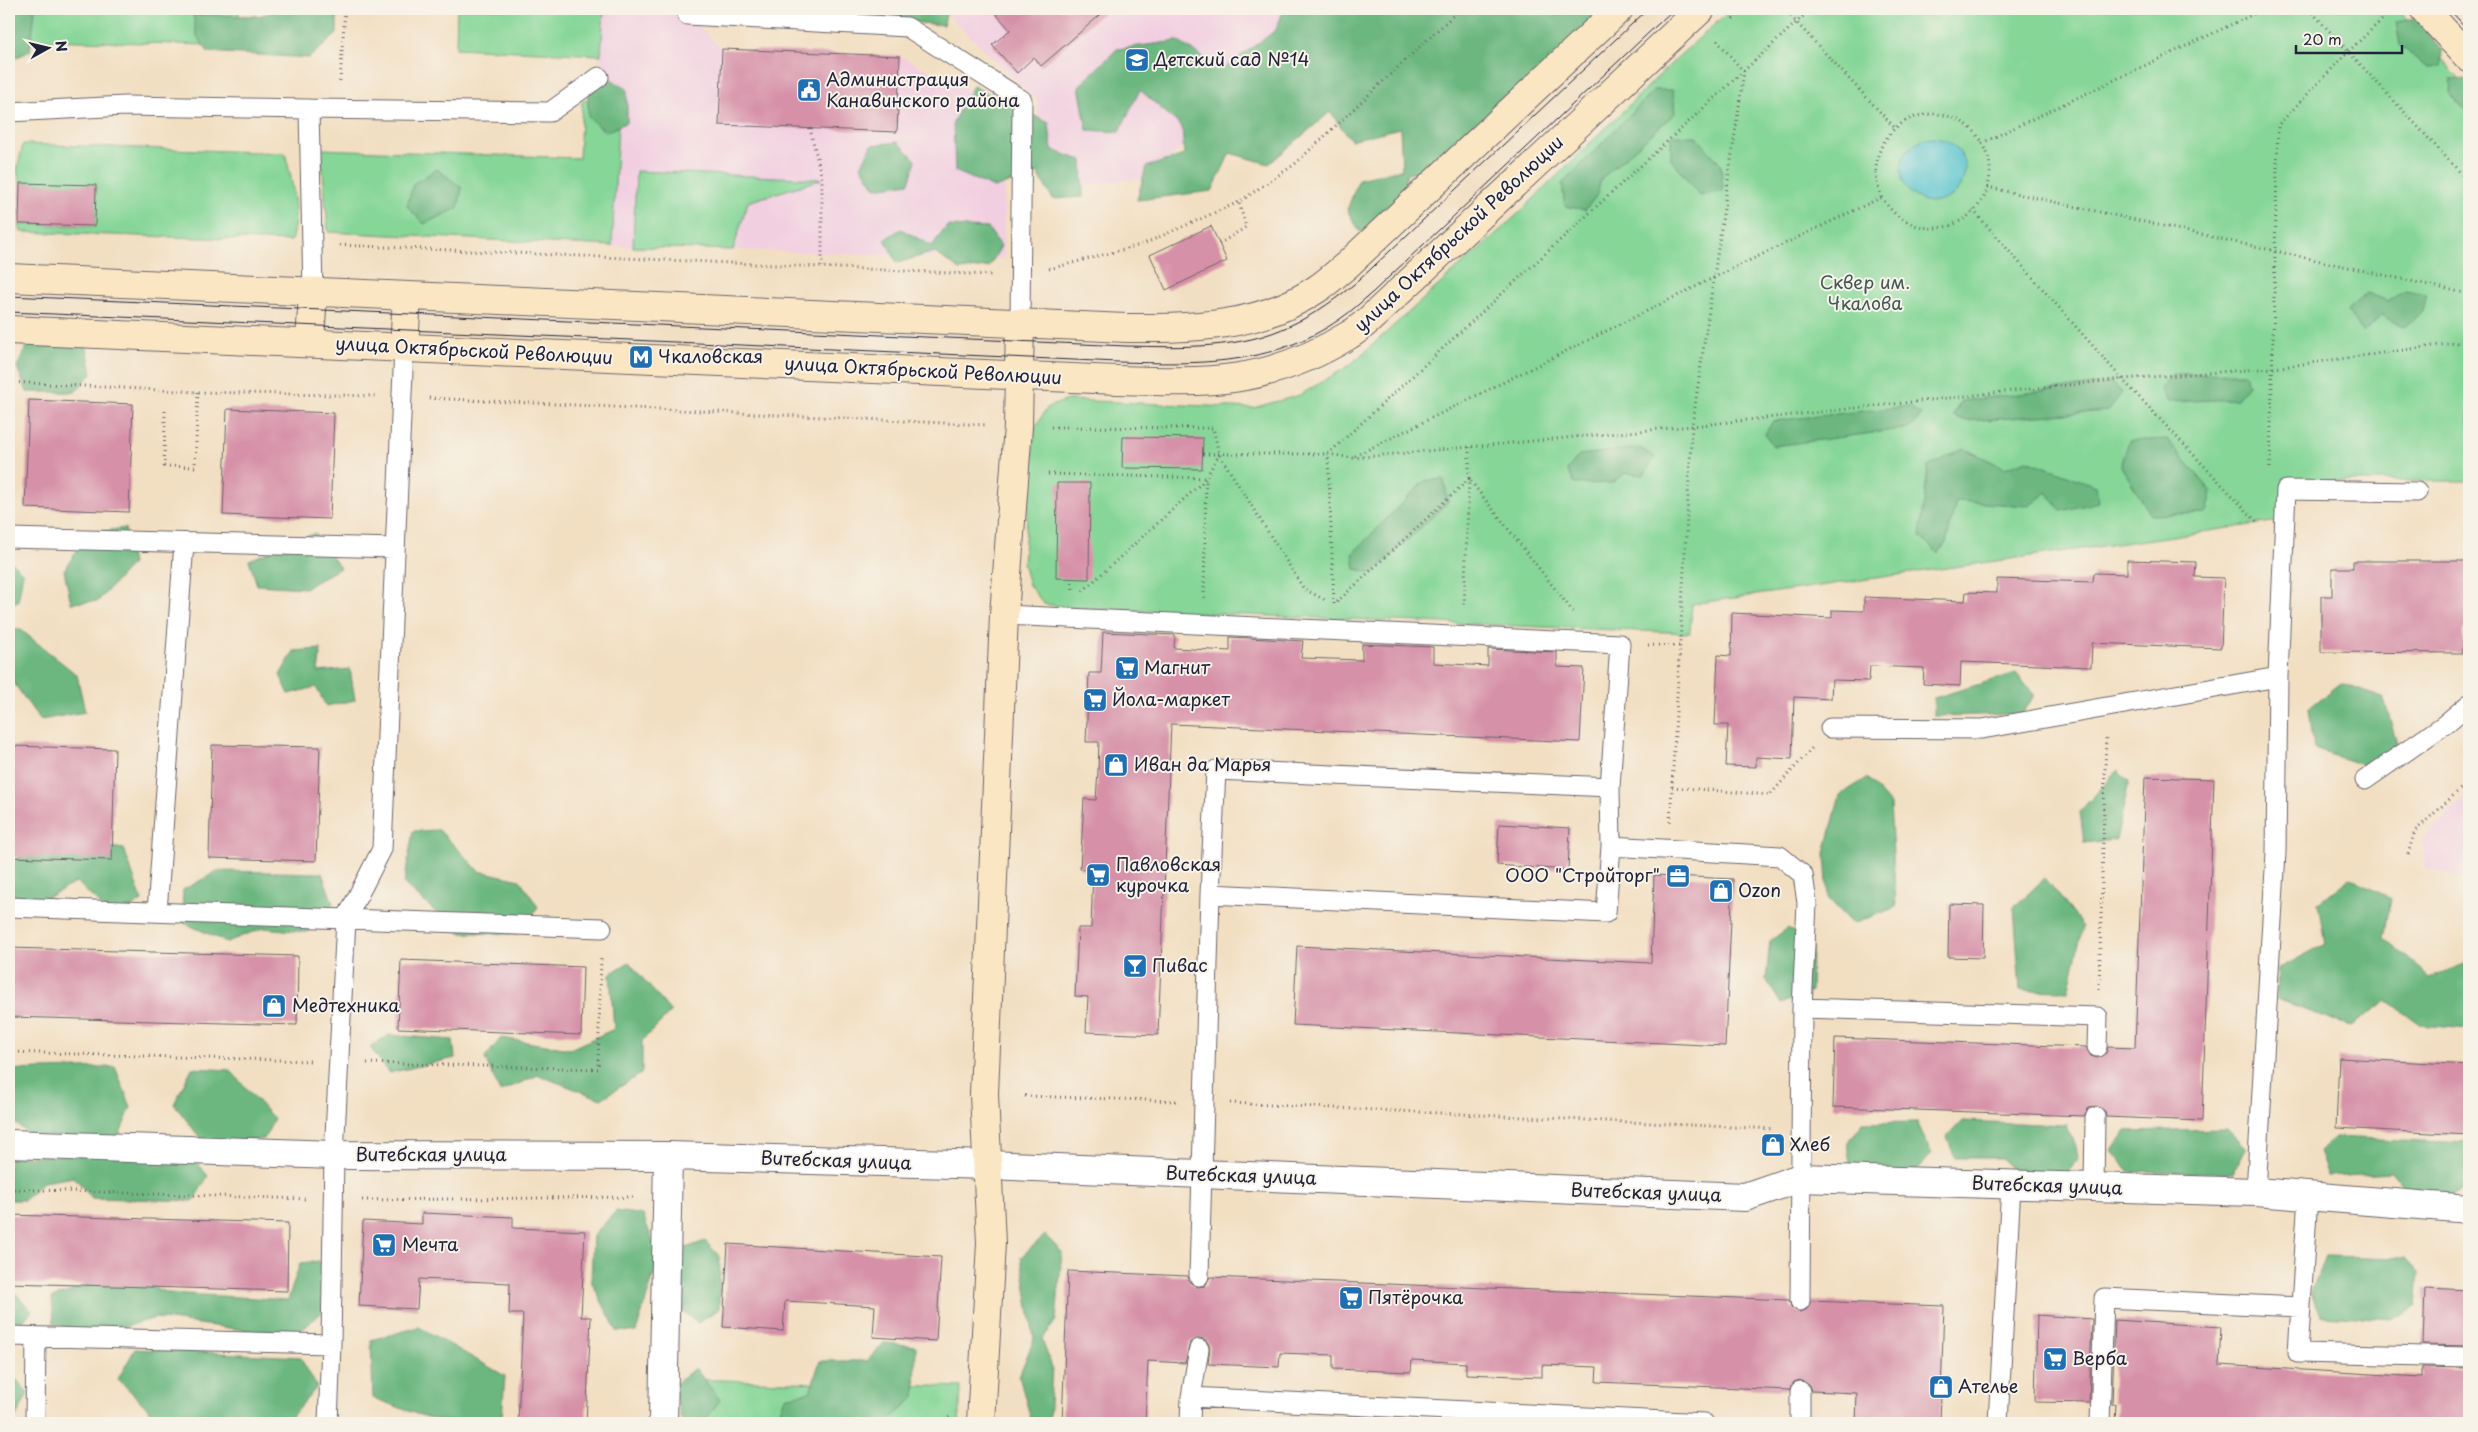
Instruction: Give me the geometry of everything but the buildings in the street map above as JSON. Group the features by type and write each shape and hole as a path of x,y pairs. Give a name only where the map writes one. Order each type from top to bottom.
{"main road":[{"path":"9,278 1020,323 1182,328 1228,324 1260,317 1283,308 1318,289 1347,265 1618,9"},
{"name":"улица Октябрьской Революции","path":"9,330 1197,383 1244,378 1277,370 1350,335 1384,306 1701,9"},
{"path":"2424,9 2469,58"},
{"path":"310,343 313,292"},
{"path":"404,348 407,296"},
{"path":"981,1423 991,1243 989,1165 984,1094 1004,615 1018,426 1020,323"}],"street":[{"name":"Витебская улица","path":"9,1144 334,1155 668,1156 989,1165 1745,1197 1800,1178 2256,1192 2469,1209"},
{"path":"663,1423 668,1156"}],"lane":[{"path":"687,15 907,27 1022,100 1020,323"},
{"path":"9,112 125,106 550,112 599,77"},
{"path":"309,109 313,292"},
{"path":"328,1423 332,1344 334,1155 346,919 382,849 404,348"},
{"path":"2256,1192 2276,852 2278,677 2286,490 2417,492"},
{"path":"9,538 395,548"},
{"path":"157,912 184,543"},
{"path":"1004,615 1620,644 1610,788 1610,846 1606,912 1210,894"},
{"path":"1830,728 1982,729 2278,677"},
{"path":"2365,780 2444,725 2469,704"},
{"path":"1199,1276 1210,894 1216,770 1610,788"},
{"path":"1610,846 1780,856 1803,875 1807,903 1802,1008 1800,1300"},
{"path":"9,907 602,928"},
{"path":"1802,1008 2098,1017 2097,1047"},
{"path":"2094,1187 2095,1117"},
{"path":"1998,1423 2011,1185"},
{"path":"2308,1196 2298,1354 2469,1357"},
{"path":"2100,1423 2104,1298 2300,1307"},
{"path":"9,1336 332,1344"},
{"path":"35,1423 36,1337"},
{"path":"1190,1423 1191,1397 1199,1349"},
{"path":"1800,1391 1800,1423"},
{"path":"1191,1397 1704,1423"}],"path":[{"path":"338,110 344,9"},
{"path":"312,247 339,245 1021,276 1141,245 1239,202 1295,164 1460,9"},
{"path":"1784,9 1895,128"},
{"path":"1336,631 1328,454 1811,9"},
{"path":"1982,142 2264,9"},
{"path":"2309,9 2469,182"},
{"path":"2269,475 2274,368 2278,125 2349,51 2394,9"},
{"path":"1668,850 1692,426 1744,72 1713,37"},
{"path":"1932,114 1951,116 1968,126 1982,142 1989,161 1987,187 1978,205 1967,216 1949,225 1929,228 1910,223 1893,213 1882,197 1876,178 1877,159 1884,140 1895,128 1912,117 1932,114"},
{"path":"810,128 822,180 822,267"},
{"path":"1987,187 2469,294"},
{"path":"1352,458 1715,276 1882,197"},
{"path":"9,202 20,204"},
{"path":"1219,244 1246,228 1239,202"},
{"path":"1973,210 2122,379 2260,526"},
{"path":"1203,454 1328,454 1352,458 1692,426 2122,379 2274,368 2469,341"},
{"path":"9,382 198,392 402,397 1018,426 1213,428 1219,454 1304,589 1334,604"},
{"path":"165,411 164,466 195,467 198,392"},
{"path":"1464,637 1469,447"},
{"path":"1080,593 1206,478 1219,454"},
{"path":"1048,474 1206,478"},
{"path":"1203,624 1206,478"},
{"path":"1334,604 1469,480"},
{"path":"1469,480 1598,643"},
{"path":"2098,1017 2107,707"},
{"path":"1672,787 1770,795 1830,728"},
{"path":"2408,854 2415,831 2469,781"},
{"path":"1025,1096 1204,1102 1801,1130"}],"shaded area":[{"path":"604,9 675,9 687,15 722,49 900,56 1005,109 1004,259 612,246 619,106 599,77"},
{"name":"Детский сад №14","path":"942,9 1315,9 1326,20 1146,178 1045,189 1037,101"},
{"path":"2469,795 2469,878 2425,868 2422,838"}],"green space":[{"path":"9,9 239,9 238,46 18,39"},
{"path":"9,9 31,9 35,11 30,51 9,61"},
{"path":"285,9 316,13 337,11 337,34 309,58 208,52 197,36 193,15 258,16"},
{"path":"457,9 604,9 601,55 456,48"},
{"path":"891,9 948,9 943,25 898,21"},
{"path":"1284,9 1615,9 1435,169 1407,174 1394,225 1360,232 1347,210 1359,179 1402,169 1400,128 1351,140 1330,112 1269,164 1230,153 1212,191 1137,200 1146,167 1184,155 1182,127 1140,90 1119,132 1087,130 1079,86 1117,49 1177,41 1223,69 1276,30"},
{"name":"Сквер им. Чкалова","path":"1732,9 2397,9 2469,89 2469,481 2285,481 2279,521 1692,604 1690,633 1073,608 1044,604 1029,585 1023,563 1035,427 1048,407 1068,400 1253,408 1300,395 1350,365 1519,213 1679,56"},
{"path":"2416,19 2442,50 2441,67 2427,68 2400,45 2396,22"},
{"path":"2468,78 2469,113 2450,95 2451,79"},
{"path":"611,79 627,89 627,122 606,132 588,117 588,92"},
{"path":"973,86 1049,123 1052,150 1082,160 1083,197 1053,199 1037,173 994,188 955,171 953,122"},
{"path":"606,88 619,106 612,246 328,232 321,149 579,158 582,102"},
{"path":"1654,90 1673,90 1675,113 1601,179 1597,195 1585,210 1565,206 1562,184"},
{"path":"1671,136 1696,136 1721,165 1723,191 1700,196 1671,159"},
{"path":"898,142 916,160 909,183 875,188 861,166 872,145"},
{"path":"23,144 285,153 295,208 294,231 291,241 21,232 19,224 95,226 96,186 20,183 17,170"},
{"path":"437,169 462,188 458,208 424,224 407,206 413,184"},
{"path":"636,171 822,179 748,202 733,250 633,247"},
{"path":"947,226 988,228 1001,246 989,267 960,270 934,252 897,263 885,239 901,229 932,246"},
{"path":"2405,290 2427,294 2423,311 2404,327 2382,315 2363,333 2347,310 2367,293 2388,301"},
{"path":"30,339 85,339 92,373 75,392 27,392 17,367"},
{"path":"2245,373 2248,385 2237,399 2168,402 2160,389 2172,374"},
{"path":"2111,383 2122,392 2109,411 1967,421 1953,416 1961,401"},
{"path":"1909,406 1921,415 1911,428 1773,446 1765,434 1773,421"},
{"path":"2167,439 2212,492 2207,513 2151,515 2121,466 2129,441"},
{"path":"1640,448 1655,457 1644,475 1625,473 1612,483 1575,484 1567,470 1579,455"},
{"path":"1963,448 2005,468 2027,460 2096,486 2099,502 2061,511 2047,492 2029,506 1956,501 1946,543 1938,553 1920,537 1928,467"},
{"path":"1444,479 1448,502 1373,573 1355,569 1353,553 1424,481"},
{"path":"125,528 132,564 98,601 71,603 64,570 89,533"},
{"path":"315,533 340,568 305,588 257,585 249,560"},
{"path":"9,559 23,573 18,601 9,604"},
{"path":"9,630 21,630 77,675 85,712 40,720 9,676"},
{"path":"321,649 318,672 350,669 355,700 326,706 316,687 289,694 280,675 294,651"},
{"path":"2016,673 2034,695 2023,714 1934,716 1934,698"},
{"path":"2341,683 2384,699 2397,744 2366,766 2314,749 2309,708"},
{"path":"2118,770 2129,782 2116,840 2084,843 2080,811"},
{"path":"1867,778 1890,804 1896,907 1853,924 1828,898 1825,853 1840,795"},
{"path":"439,830 479,871 520,880 538,907 517,934 460,933 404,884 413,831"},
{"path":"59,840 124,849 142,901 113,918 77,882 40,901 9,894 9,863"},
{"path":"218,871 322,873 333,904 307,932 263,928 227,942 182,922 183,890"},
{"path":"2045,878 2083,926 2068,991 2020,990 2014,907"},
{"path":"2350,878 2391,899 2384,938 2430,977 2465,964 2469,967 2469,1029 2421,1025 2387,1001 2350,1026 2277,1000 2278,969 2325,944 2318,903"},
{"path":"1788,928 1812,945 1811,992 1781,1004 1766,979 1770,941"},
{"path":"629,962 671,1012 642,1041 642,1073 601,1099 538,1075 500,1092 485,1058 501,1038 570,1049 614,1029 610,974"},
{"path":"389,1035 453,1040 455,1058 389,1073 370,1047"},
{"path":"115,1067 131,1107 117,1140 31,1135 9,1119 9,1070"},
{"path":"192,1068 230,1070 274,1119 264,1139 204,1143 174,1104"},
{"path":"1962,1121 2067,1125 2079,1159 2059,1182 2019,1181 2002,1158 1955,1158 1947,1137"},
{"path":"1917,1122 1932,1154 1912,1175 1851,1169 1847,1143 1863,1123"},
{"path":"2227,1129 2246,1148 2233,1173 2128,1171 2112,1151 2126,1131"},
{"path":"2334,1137 2469,1143 2469,1187 2447,1199 2410,1196 2391,1172 2328,1176 2319,1152"},
{"path":"189,1153 208,1176 193,1201 92,1198 74,1177 43,1182 24,1200 9,1200 9,1157"},
{"path":"616,1211 643,1215 659,1258 636,1332 617,1331 591,1281 593,1236"},
{"path":"1045,1235 1062,1252 1056,1320 1042,1340 1052,1367 1049,1423 1032,1423 1019,1376 1034,1339 1021,1257"},
{"path":"705,1241 720,1257 719,1309 698,1323 675,1305 678,1251"},
{"path":"2326,1256 2405,1258 2419,1273 2416,1305 2395,1319 2320,1315 2311,1293"},
{"path":"319,1261 340,1296 294,1337 156,1318 90,1336 54,1323 52,1298 117,1275 169,1293 288,1300 300,1263"},
{"path":"9,1291 13,1291 32,1311 18,1327 9,1326"},
{"path":"419,1327 505,1376 502,1417 466,1423 436,1420 373,1398 371,1340"},
{"path":"884,1343 916,1346 915,1397 886,1423 776,1423 785,1397 810,1392 820,1361 867,1361"},
{"path":"135,1349 300,1357 317,1387 286,1423 154,1415 118,1379"},
{"path":"695,1368 720,1400 704,1423 682,1423 673,1386"},
{"path":"9,1371 28,1393 15,1419 9,1419"},
{"path":"684,1379 961,1387 959,1423 683,1423"},
{"path":"1344,1416 1395,1416 1399,1423 1339,1423"}],"water":[{"path":"1933,138 1951,143 1956,147 1960,152 1965,170 1960,188 1956,193 1951,197 1933,202 1915,197 1910,193 1906,188 1901,170 1906,152 1910,147 1915,143"}],"tram line":[{"path":"9,296 1126,346 1168,347 1231,343 1272,333 1300,321 1318,311 1358,281 1648,9"},
{"path":"9,312 1118,362 1205,362 1261,354 1314,335 1349,313 1674,9"},
{"path":"2449,9 2469,31"}],"place":[{"name":"Детский сад №14","path":"1137,60"},
{"name":"Администрация Канавинского района","path":"809,90"},
{"name":"Чкаловская","path":"641,357"},
{"name":"Магнит","path":"1127,668"},
{"name":"Йола-маркет","path":"1095,700"},
{"name":"Иван да Марья","path":"1116,765"},
{"name":"Павловская курочка","path":"1098,875"},
{"name":"ООО \"Стройторг\"","path":"1678,876"},
{"name":"Ozon","path":"1721,891"},
{"name":"Пивас","path":"1135,966"},
{"name":"Медтехника","path":"274,1006"},
{"name":"Хлеб","path":"1773,1145"},
{"name":"Мечта","path":"384,1245"},
{"name":"Пятёрочка","path":"1351,1298"},
{"name":"Верба","path":"2055,1359"},
{"name":"Ателье","path":"1941,1387"}]}
